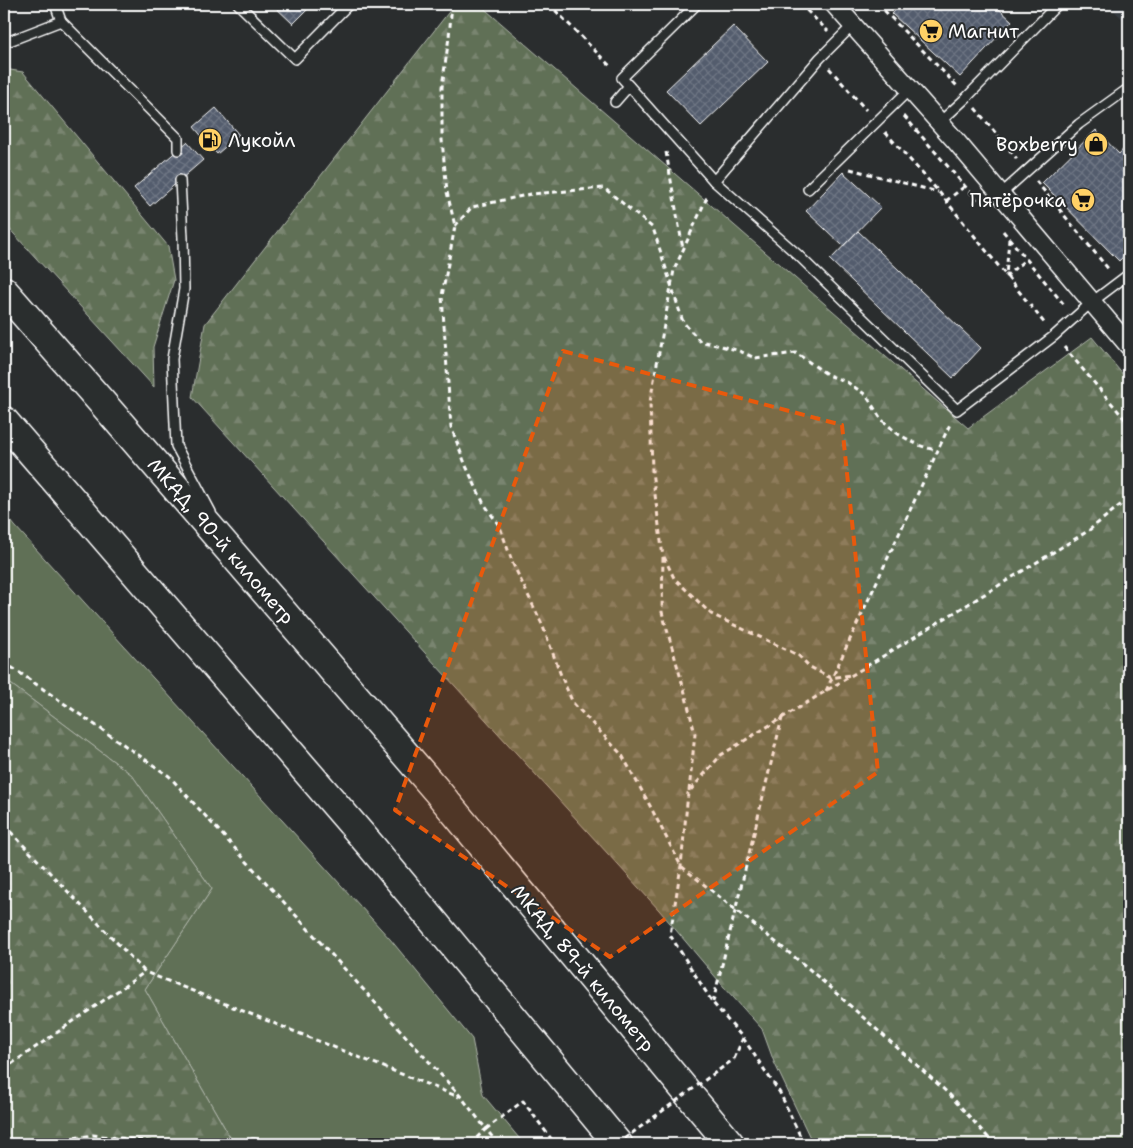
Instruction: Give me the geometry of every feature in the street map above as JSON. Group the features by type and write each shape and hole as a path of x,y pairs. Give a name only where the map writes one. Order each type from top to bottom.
{"highway":[{"name":"МКАД, 90-й километр","path":"4,291 437,791"},
{"path":"4,421 371,846 617,1144"},
{"name":"МКАД, 89-й километр","path":"437,791 730,1144"}],"street":[{"path":"834,4 940,122 1129,346"}],"lane":[{"path":"55,4 61,21 178,138 178,150"},
{"path":"238,4 295,59 349,4"},
{"path":"697,4 622,78 714,180 798,255 957,410 1054,336 1092,302 1129,274"},
{"path":"940,122 1058,4"},
{"path":"4,43 61,21"},
{"path":"714,180 820,58 853,25"},
{"path":"615,102 629,86"},
{"path":"1001,194 1079,124 1129,88"},
{"path":"808,189 910,89"},
{"path":"180,180 184,238 184,289 172,359 176,446 238,560"},
{"path":"4,434 48,470"}],"path":[{"path":"452,4 442,87 442,140 447,192 455,226 442,296 450,427 483,502 500,527 513,564 542,624 573,702 622,755 681,866 808,968 942,1088 994,1144"},
{"path":"549,4 622,78"},
{"path":"800,4 839,40"},
{"path":"878,4 948,76 1119,282"},
{"path":"820,58 939,192 1054,336 1129,424"},
{"path":"894,104 982,205"},
{"path":"661,122 683,250"},
{"path":"832,165 939,192"},
{"path":"714,180 674,270 650,402 652,471 663,557 662,612 695,734 681,866 670,935 713,1003 743,1038 780,1093 804,1144"},
{"path":"946,202 965,186"},
{"path":"455,226 472,207 531,194 604,188 652,228 683,322 700,341 737,350 755,358 796,353 828,375 847,382 866,395 882,419 898,434 918,444 938,450"},
{"path":"998,225 1074,318"},
{"path":"1006,276 1009,238"},
{"path":"1006,276 1026,259"},
{"path":"825,691 957,410"},
{"path":"688,793 720,755 1088,531 1129,498"},
{"path":"663,557 674,578 711,614 798,656 810,667 831,678 852,675"},
{"path":"4,662 170,776 462,1098 498,1144"},
{"path":"713,1003 782,718"},
{"path":"4,825 144,972 462,1098"},
{"path":"4,1069 144,972"},
{"path":"617,1144 734,1059 743,1038"},
{"path":"470,1144 486,1129 523,1101 555,1144"},
{"path":"30,1144 93,1135 174,1144"},
{"path":"234,1144 250,1139 367,1144"}],"highlighted area":[{"path":"563,351 842,425 878,772 610,957 395,810"}],"shaded area":[{"path":"1107,4 1129,4 1129,25"}],"green space":[{"path":"455,4 479,4 968,428 1092,337 1129,382 1129,1144 813,1144 774,1062 762,1029 659,910 192,397 205,324"},
{"path":"4,69 23,72 168,246 174,280 153,347 154,387 4,223"},
{"path":"4,512 390,939 472,1039 483,1095 524,1144 234,1144 145,989 212,889 132,775 4,679"},
{"path":"4,679 132,775 212,889 145,989 234,1144 4,1144"}],"building":[{"path":"272,4 313,4 293,24"},
{"path":"901,4 1004,4 999,9 1012,21 960,77 892,14"},
{"path":"733,26 768,62 701,126 666,90"},
{"path":"216,108 239,135 217,154 194,127"},
{"path":"1096,130 1119,154 1129,143 1129,251 1119,261 1042,183"},
{"path":"187,142 203,160 150,206 134,188"},
{"path":"843,172 881,207 843,246 806,211"},
{"path":"858,231 981,348 953,378 830,260"}],"place":[{"name":"Магнит","path":"931,31"},
{"name":"Лукойл","path":"210,140"},
{"name":"Boxberry","path":"1096,144"},
{"name":"Пятёрочка","path":"1083,200"}]}
